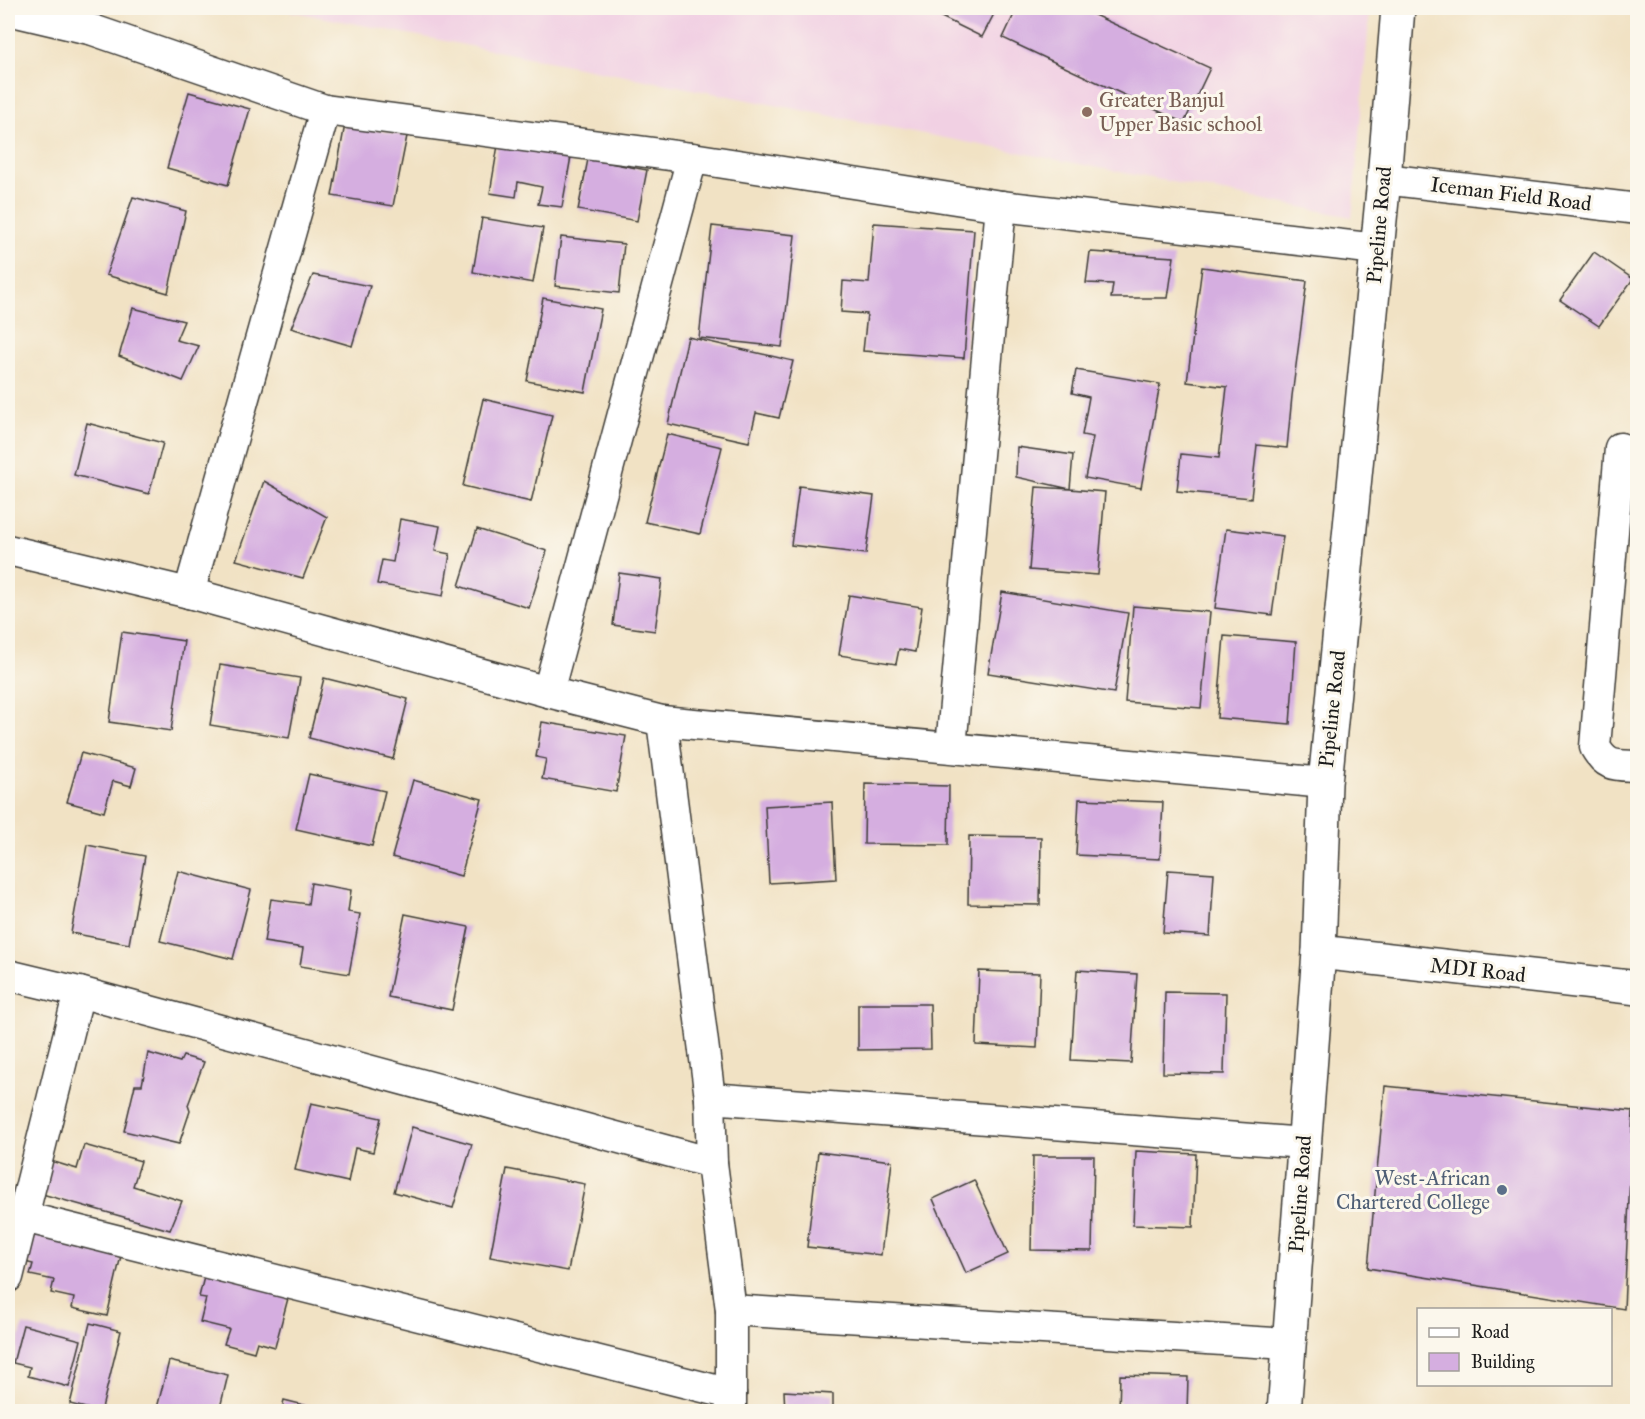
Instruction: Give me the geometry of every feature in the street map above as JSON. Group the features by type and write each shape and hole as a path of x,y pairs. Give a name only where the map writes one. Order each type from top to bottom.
{"street":[{"name":"Pipeline Road","path":"1284,1412 1319,952 1324,783 1384,179 1398,8"},
{"path":"8,10 93,30 325,110 692,158 1000,206 1377,249"},
{"path":"189,593 325,110"},
{"path":"549,692 692,158"},
{"name":"Iceman Field Road","path":"1384,179 1638,209"},
{"path":"951,747 1000,206"},
{"path":"1620,448 1595,747 1601,758 1611,765 1638,766"},
{"path":"8,550 189,593 662,721 1324,783"},
{"path":"14,1215 731,1403 731,1310 712,1163 710,1098 662,721"},
{"name":"MDI Road","path":"1319,952 1638,988"},
{"path":"8,975 79,992 712,1163"},
{"path":"8,1277 14,1215 79,992"},
{"path":"710,1098 1305,1143"},
{"path":"731,1310 1289,1344"}],"shaded area":[{"name":"Greater Banjul Upper Basic school","path":"274,8 1370,8 1352,217"}],"building":[{"path":"923,8 997,8 982,37"},
{"path":"1017,8 1079,8 1210,68 1184,123 1003,38"},
{"path":"189,92 250,109 228,185 167,168"},
{"path":"345,124 407,136 393,206 332,196"},
{"path":"499,139 572,151 562,207 538,204 542,187 518,182 516,197 490,193"},
{"path":"588,159 647,170 637,221 578,210"},
{"path":"133,197 186,211 168,293 106,275"},
{"path":"482,218 543,228 533,283 473,272"},
{"path":"874,223 974,230 964,358 863,351 867,314 841,312 843,281 869,283"},
{"path":"712,226 795,235 782,347 699,338"},
{"path":"561,237 624,244 619,293 555,286"},
{"path":"1090,252 1174,257 1168,298 1111,298 1113,284 1086,283"},
{"path":"1594,252 1633,279 1599,326 1560,300"},
{"path":"1202,267 1307,281 1287,448 1257,445 1251,498 1177,491 1181,454 1219,458 1227,387 1187,382"},
{"path":"313,275 370,286 352,346 291,328"},
{"path":"543,298 601,309 585,392 527,381"},
{"path":"133,308 184,321 176,340 199,346 183,381 119,356"},
{"path":"688,337 793,361 779,418 756,413 749,442 668,424"},
{"path":"1076,370 1160,384 1141,488 1085,478 1093,437 1082,435 1089,397 1072,393"},
{"path":"483,399 552,415 531,502 463,486"},
{"path":"87,423 163,443 149,494 74,475"},
{"path":"667,434 722,447 700,534 645,522"},
{"path":"1017,447 1073,455 1070,489 1016,477"},
{"path":"264,481 327,517 303,578 236,560"},
{"path":"799,486 874,496 866,554 791,545"},
{"path":"1036,487 1105,492 1098,575 1029,570"},
{"path":"400,519 440,526 435,551 450,554 443,596 377,584 382,560 393,562"},
{"path":"477,529 547,551 529,608 459,586"},
{"path":"1226,529 1283,536 1272,615 1215,608"},
{"path":"619,573 662,579 655,631 613,625"},
{"path":"1002,592 1128,613 1114,693 988,673"},
{"path":"849,595 922,607 915,652 899,649 896,664 839,655"},
{"path":"1133,606 1210,612 1201,708 1125,702"},
{"path":"122,632 184,641 171,731 109,722"},
{"path":"1224,636 1296,642 1290,724 1217,718"},
{"path":"220,665 300,678 289,738 210,725"},
{"path":"324,678 408,699 393,759 309,738"},
{"path":"542,722 626,736 616,792 542,779 546,759 536,757"},
{"path":"81,753 136,768 131,786 113,781 104,812 67,802"},
{"path":"309,774 385,791 372,846 296,829"},
{"path":"413,780 482,799 461,876 392,857"},
{"path":"865,784 949,786 948,845 864,844"},
{"path":"1079,799 1163,802 1160,859 1076,855"},
{"path":"832,802 836,879 769,883 765,806"},
{"path":"969,836 1041,837 1040,905 968,904"},
{"path":"87,845 145,856 129,944 71,933"},
{"path":"1168,870 1214,873 1210,936 1163,933"},
{"path":"178,871 251,890 233,959 160,941"},
{"path":"311,883 351,890 348,912 360,914 349,974 300,966 303,948 264,942 271,899 308,904"},
{"path":"405,914 469,927 452,1010 388,997"},
{"path":"1077,970 1137,974 1131,1063 1071,1060"},
{"path":"979,971 1040,973 1037,1048 976,1045"},
{"path":"1165,992 1226,993 1224,1074 1163,1073"},
{"path":"858,1004 930,1004 931,1049 858,1050"},
{"path":"148,1053 180,1062 183,1056 204,1062 188,1105 190,1111 179,1144 124,1131 135,1085 142,1085"},
{"name":"West-African Chartered College","path":"1385,1086 1633,1111 1624,1309 1368,1268"},
{"path":"311,1103 381,1118 373,1152 355,1148 348,1182 295,1170"},
{"path":"412,1127 472,1144 453,1208 394,1192"},
{"path":"84,1145 141,1161 133,1186 182,1201 170,1230 42,1194 51,1161 77,1169"},
{"path":"1136,1151 1196,1154 1193,1227 1133,1225"},
{"path":"818,1152 892,1161 881,1255 807,1247"},
{"path":"1033,1156 1094,1156 1092,1251 1031,1250"},
{"path":"507,1169 585,1184 568,1271 490,1257"},
{"path":"974,1180 1008,1254 966,1273 933,1199"},
{"path":"25,1226 123,1247 107,1316 72,1308 74,1298 51,1293 54,1280 30,1275 33,1264 17,1260"},
{"path":"207,1265 291,1287 275,1347 257,1342 254,1352 224,1344 229,1329 200,1322 206,1298 199,1297"},
{"path":"90,1323 121,1331 101,1412 70,1404"},
{"path":"23,1325 81,1340 69,1387 28,1376 30,1367 13,1363"},
{"path":"169,1361 228,1375 219,1412 156,1412"},
{"path":"1120,1375 1188,1377 1187,1412 1119,1412"},
{"path":"784,1391 833,1394 833,1412 785,1412"},
{"path":"284,1400 328,1411 328,1412 281,1412"}],"place":[{"name":"Greater Banjul Upper Basic school","path":"1087,112"},
{"name":"West-African Chartered College","path":"1502,1190"}]}
